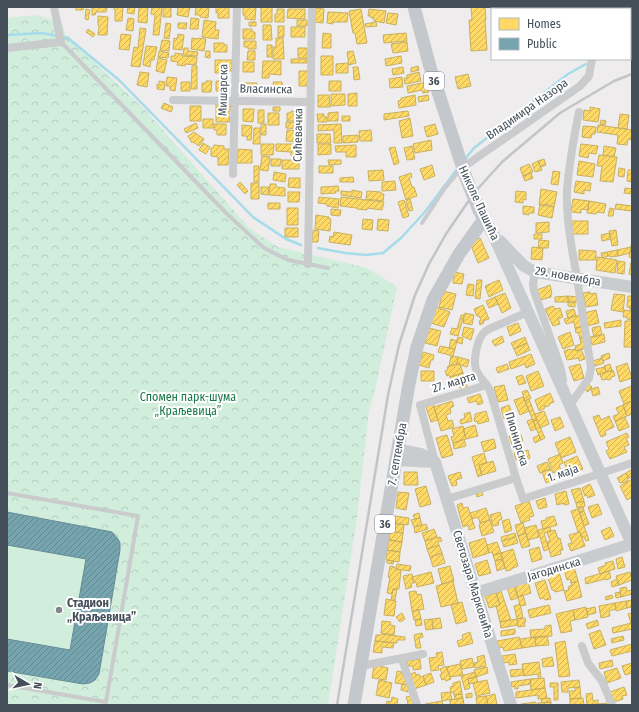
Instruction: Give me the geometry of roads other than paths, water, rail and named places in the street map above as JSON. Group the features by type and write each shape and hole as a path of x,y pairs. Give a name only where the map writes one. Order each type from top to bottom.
{"main road":[{"name":"Николе Пашића","path":"414,7 430,67 462,169 482,214"},
{"name":"7. септембра","path":"354,705 417,347 433,300 482,214"}],"street":[{"path":"7,48 61,42 54,7"},
{"name":"Мишарска","path":"232,174 236,7"},
{"name":"Сићевачка","path":"308,264 312,7"},
{"name":"Владимира Назора","path":"462,169 580,86 589,76 592,60"},
{"name":"Власинска","path":"173,100 311,102"},
{"path":"570,405 589,378 591,372 569,232 567,191 569,168 579,112"},
{"name":"Николе Пашића","path":"482,214 493,234 632,544"},
{"name":"29. новембра","path":"493,234 524,266 535,272 632,287"},
{"name":"Николе Пашића","path":"535,272 533,284 534,291 561,369 564,392"},
{"name":"27. марта","path":"420,405 487,385 480,378 475,364 476,352 481,336 489,329 528,312"},
{"name":"Пионирска","path":"447,499 516,478 487,385"},
{"name":"Светозара Марковића","path":"420,405 435,462 511,705"},
{"path":"397,454 435,462"},
{"name":"1. маја","path":"516,478 523,499 632,463"},
{"name":"Јагодинска","path":"476,593 632,544"},
{"path":"582,646 588,663 602,681 612,705"},
{"path":"361,666 423,654"},
{"path":"402,658 417,705"}],"lane":[{"path":"61,42 226,213 264,248 288,260 328,268"},
{"path":"422,224 445,188 462,169"},
{"path":"7,493 138,516 106,702 7,685"}],"waterway":[{"path":"7,35 42,33 68,38 119,80 253,217 286,239 301,245"},
{"path":"465,159 474,148 568,74 586,64"},
{"path":"318,248 366,255 383,253 401,238 424,213 458,168"}],"railway":[{"path":"337,705 388,395 399,345 415,295 429,264 446,234 474,193 502,162 560,113 614,81 632,74"}],"place":[{"name":"Стадион „Краљевица”","path":"59,610"}],"park label":[{"name":"Спомен парк-шума „Краљевица”","path":"188,404"}]}
